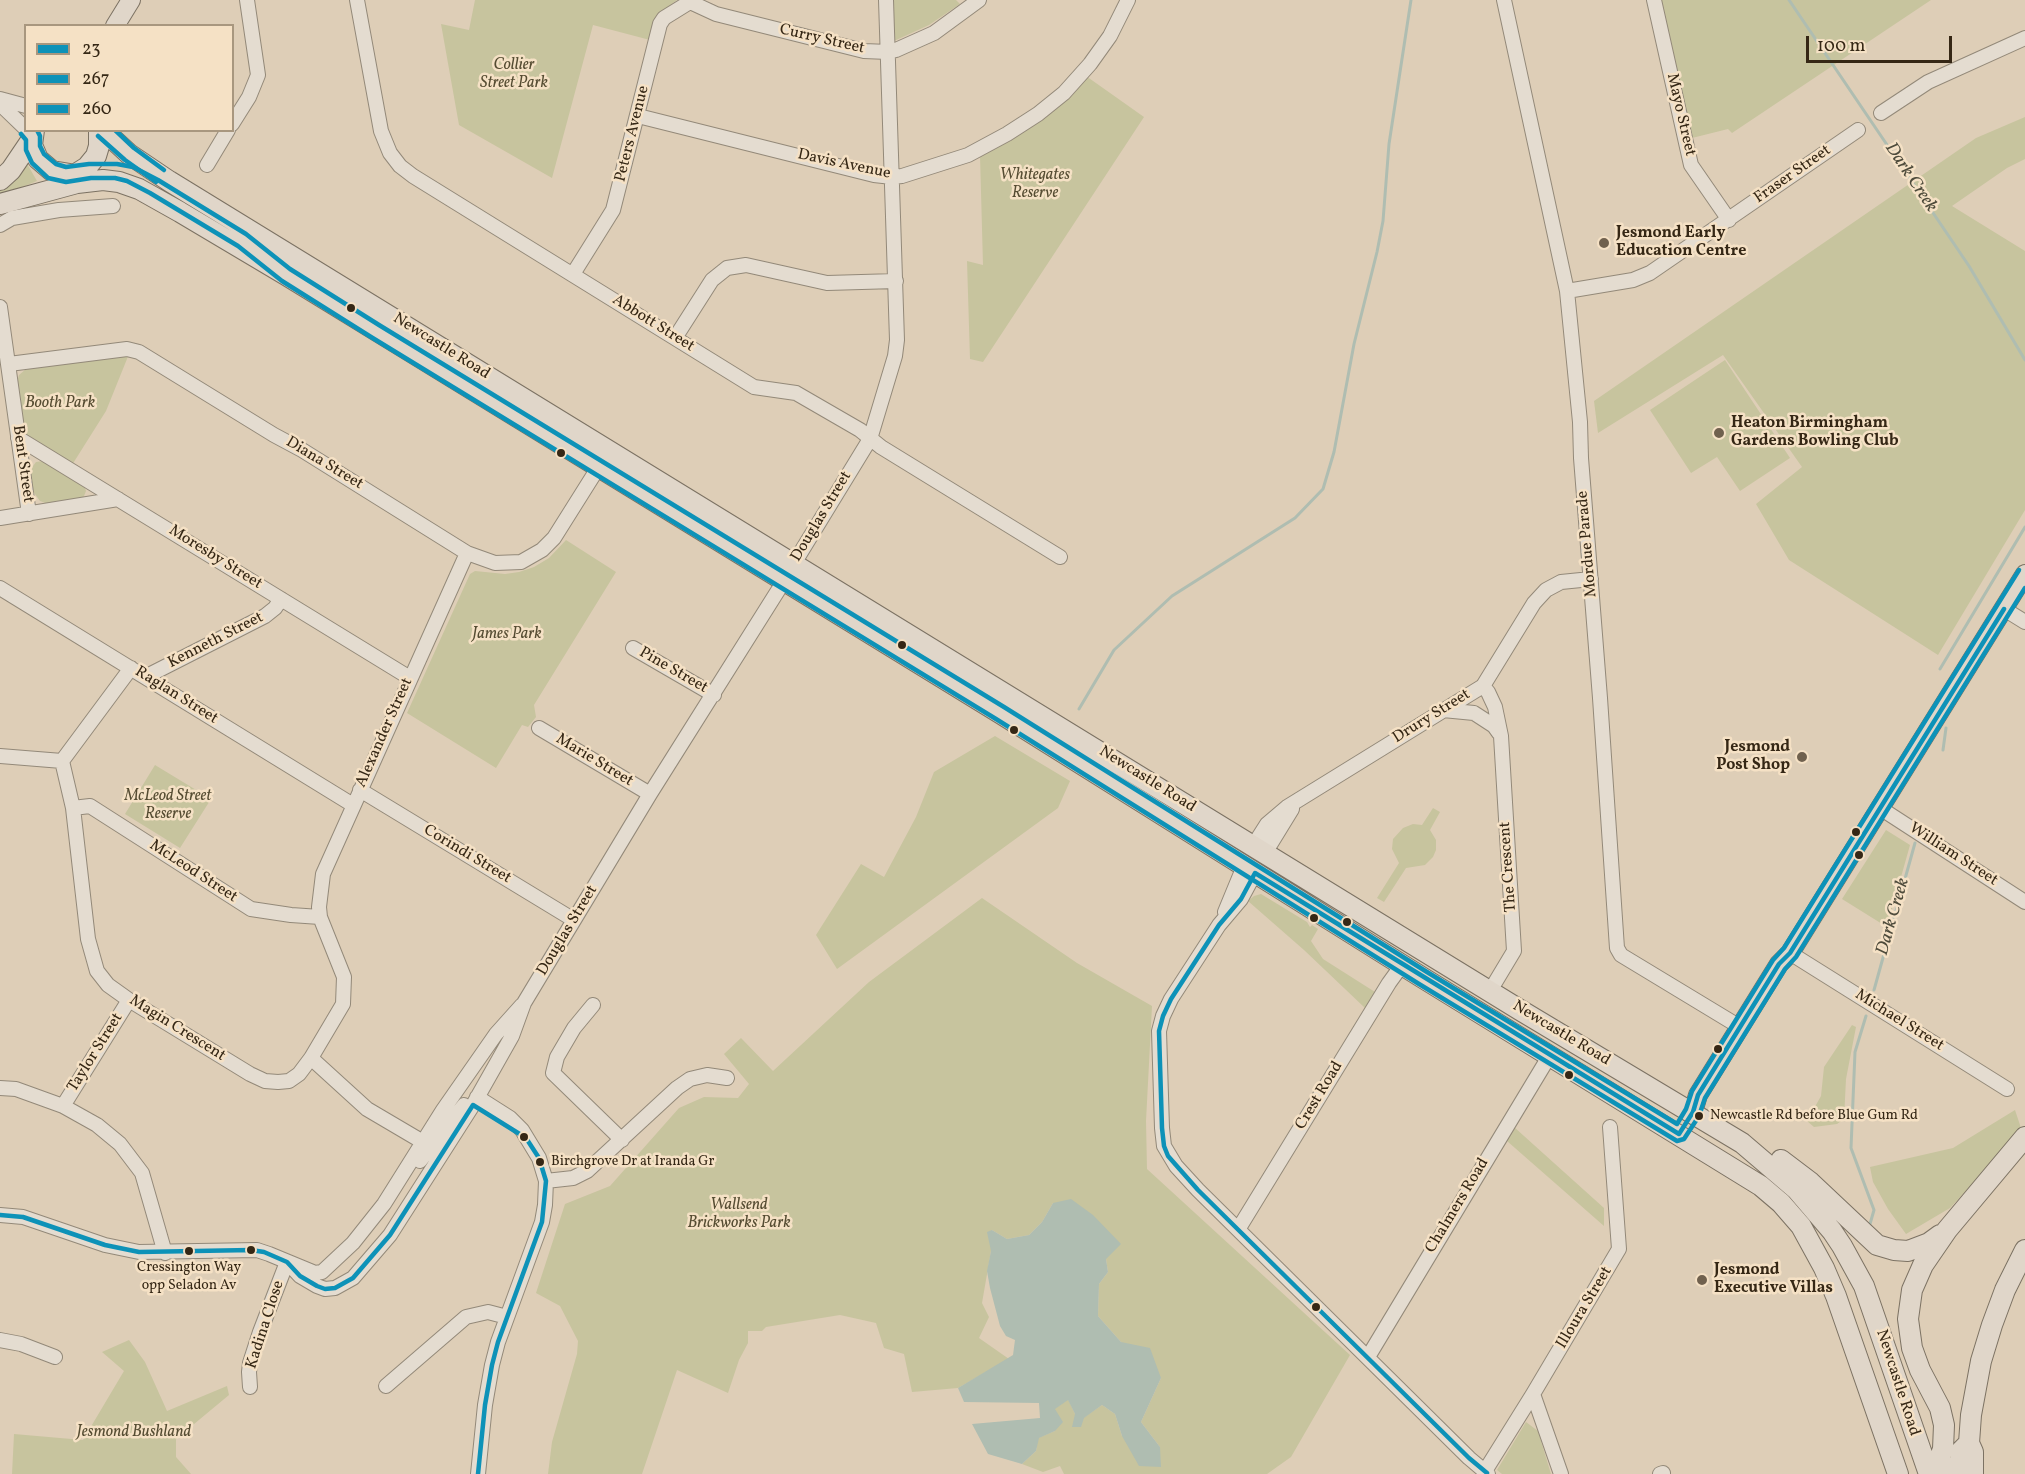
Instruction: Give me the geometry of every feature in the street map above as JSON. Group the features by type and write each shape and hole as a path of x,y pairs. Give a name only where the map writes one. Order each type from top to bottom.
{"highway":[{"path":"0,203 75,176 89,166 96,156 101,132"},
{"name":"Newcastle Road","path":"103,132 129,154 169,181 788,573 1250,870 1761,1186 1781,1203 1801,1226 1815,1249 1836,1296 1899,1470"},
{"path":"30,133 34,151 42,164 52,171 75,176"},
{"path":"0,180 16,164 30,133"},
{"name":"Newcastle Road","path":"75,176 111,181 139,189 204,225 598,468 788,573 1259,849 1742,1143 1797,1190 1842,1246 1864,1286 1929,1474"},
{"path":"1250,870 1259,849"},
{"path":"1679,1134 1693,1112"},
{"path":"1934,1474 1944,1441 1943,1417 1914,1356 1908,1319 1912,1290 1918,1273 1947,1230 2025,1137"},
{"path":"1742,1143 1753,1142 1790,1166 1828,1198 1869,1238 1882,1247 1901,1251 1915,1249 1929,1243 1947,1230"},
{"path":"1972,1474 1971,1415 1981,1361 2005,1290 2025,1250"},
{"path":"1947,1474 1957,1466 1961,1451 1970,1443"}],"main road":[{"path":"108,24 122,0"},
{"path":"116,24 131,0"},
{"path":"1693,1112 1698,1095 1779,964 1790,953 2025,574"},
{"path":"1693,1112 1706,1101 1786,968 1790,953"}],"street":[{"path":"234,121 249,97 258,75 247,0"},
{"name":"Abbott Street","path":"357,0 381,131 395,159 413,176 754,387 796,393 860,430 870,439 1060,557"},
{"name":"Douglas Street","path":"287,1262 315,1273 323,1271 353,1243 384,1204 496,1034 524,1003 650,794 870,439 892,366 897,340 886,0"},
{"name":"Curry Street","path":"692,1 728,16 864,51 888,52 934,33 979,0"},
{"name":"Davis Avenue","path":"638,116 874,175 892,177 968,155 1038,114 1064,93 1090,64 1110,36 1128,0"},
{"name":"Mordue Parade","path":"1504,0 1567,291 1580,410 1581,458 1617,948 1621,955 1740,1028"},
{"name":"Mayo Street","path":"1654,0 1692,165 1729,220"},
{"name":"Peters Avenue","path":"573,274 613,210 660,24 664,18 692,1"},
{"path":"1881,113 1928,82 2025,38"},
{"path":"0,99 24,105"},
{"path":"0,104 24,127"},
{"name":"Fraser Street","path":"1567,291 1633,280 1650,273 1858,130"},
{"path":"207,165 227,132"},
{"path":"0,225 12,218 60,210 113,206"},
{"path":"675,338 712,280 727,268 746,265 827,283 896,281"},
{"name":"Bent Street","path":"0,307 29,514"},
{"name":"Diana Street","path":"9,364 127,349 139,352 302,450 466,553 495,563 520,562 542,550 554,538 598,468"},
{"name":"Moresby Street","path":"18,438 410,678"},
{"path":"0,518 118,499"},
{"name":"Alexander Street","path":"320,917 323,874 466,553"},
{"name":"Drury Street","path":"1259,849 1304,797 1483,686 1534,603 1546,590 1561,582 1591,579"},
{"name":"Raglan Street","path":"0,588 352,805"},
{"name":"Kenneth Street","path":"145,676 265,616 281,599"},
{"path":"2004,609 2025,622"},
{"name":"Pine Street","path":"633,648 714,694"},
{"path":"0,756 62,760 131,668"},
{"name":"The Crescent","path":"1483,686 1495,707 1501,736 1514,951 1490,991"},
{"path":"1443,710 1474,713 1494,726 1501,736"},
{"name":"Marie Street","path":"539,728 650,794"},
{"name":"Magin Crescent","path":"62,760 73,808 88,939 97,970 108,985 129,1000 265,1081 290,1081 299,1074 343,1004 344,977 320,917"},
{"name":"Corindi Street","path":"360,790 574,920"},
{"name":"McLeod Street","path":"73,808 90,806 250,909 283,915 320,917"},
{"name":"William Street","path":"1880,808 2025,902"},
{"path":"1250,870 1171,999 1160,1023 1164,1146 1176,1166 1487,1473"},
{"name":"Michael Street","path":"1790,953 2007,1089"},
{"name":"Crest Road","path":"1239,1228 1402,965"},
{"name":"Taylor Street","path":"63,1106 129,1000"},
{"name":"Douglas Street","path":"287,1262 300,1276 322,1288 335,1288 353,1278 403,1218 512,1036 524,1003"},
{"path":"593,1005 574,1028 557,1058 553,1073 622,1140"},
{"path":"474,1101 475,1086 490,1055 496,1034"},
{"name":"Chalmers Road","path":"1368,1357 1550,1055"},
{"path":"311,1058 367,1109 423,1142"},
{"path":"546,1181 580,1175 690,1079 707,1075 727,1078"},
{"path":"0,1088 16,1089 63,1106 98,1125 120,1144 142,1173 165,1253"},
{"path":"474,1101 510,1118 522,1130 542,1165 546,1181 542,1222 507,1317 490,1375 478,1474"},
{"path":"384,1204 462,1107 474,1101"},
{"name":"Illoura Street","path":"1487,1473 1619,1250 1610,1127"},
{"path":"0,1215 23,1217 116,1248 139,1252 257,1250 287,1262"},
{"name":"Kadina Close","path":"250,1388 249,1372 254,1353 287,1262"},
{"path":"386,1386 466,1317 488,1312 507,1317"},
{"path":"0,1340 21,1344 55,1358"},
{"path":"1533,1394 1561,1474"}],"green space":[{"name":"Collier Street Park","path":"475,0 677,0 656,16 650,40 593,25 552,178 459,125 441,24 469,30"},
{"path":"893,0 956,0 960,4 929,25 894,41"},
{"path":"1660,0 1931,0 1732,133 1728,129 1692,138"},
{"name":"Whitegates Reserve","path":"1086,76 1144,117 983,362 970,359 967,261 983,265 980,155"},
{"path":"2025,117 2025,159 2007,168 1952,206 2025,251 2025,510 1938,655 1789,560 1756,504 1802,467 1723,355 1598,433 1594,401 1976,138"},
{"path":"26,162 37,181 0,196 0,188"},
{"name":"Booth Park","path":"129,354 106,411 72,465 35,443 27,435 22,426 16,385 19,375 26,369"},
{"name":"Heaton Birmingham Gardens Bowling Club","path":"1725,360 1790,458 1740,491 1717,457 1691,473 1650,410"},
{"path":"43,461 84,485 86,491 82,499 48,504 40,501 32,490 30,470 36,462"},
{"name":"James Park","path":"566,540 616,572 534,705 536,717 528,727 522,725 496,768 407,713 470,574 475,571 505,574 534,567 549,558"},
{"path":"995,736 1070,781 1058,808 837,969 816,935 861,864 884,877 916,817 934,772"},
{"name":"McLeod Street Reserve","path":"155,765 211,799 180,848 125,814"},
{"path":"1433,808 1440,812 1430,830 1436,840 1433,857 1425,865 1406,868 1384,902 1377,898 1399,863 1392,849 1393,839 1403,828 1413,824 1422,825"},
{"path":"1886,830 1910,845 1887,927 1842,899"},
{"path":"1261,894 1307,922 1310,927 1312,925 1318,929 1311,941 1323,959 1375,992 1365,1008 1248,901"},
{"name":"Wallsend Brickworks Park","path":"982,898 1077,963 1152,1006 1146,1121 1147,1169 1350,1355 1291,1457 1267,1474 1064,1474 1060,1466 1043,1472 1022,1464 1036,1451 1038,1438 1055,1431 1055,1408 1068,1399 1075,1414 1083,1418 1102,1405 1115,1414 1122,1436 1160,1447 1141,1422 1161,1378 1121,1342 1098,1316 1099,1284 1108,1272 1106,1259 1053,1203 1042,1222 1029,1235 1007,1239 992,1230 991,1251 982,1303 989,1317 979,1338 1009,1359 958,1388 912,1392 904,1354 884,1348 876,1323 840,1315 766,1327 762,1331 748,1331 748,1343 739,1360 728,1393 677,1370 642,1474 548,1474 552,1442 577,1354 578,1341 560,1306 536,1293 565,1204 610,1186 679,1108 704,1097 738,1098 749,1084 724,1054 741,1038 773,1071 869,982"},
{"path":"1852,1025 1856,1027 1846,1079 1844,1119 1837,1124 1814,1127 1807,1121 1821,1096 1824,1067"},
{"path":"2015,1110 2021,1128 1990,1165 1950,1208 1906,1234 1888,1209 1873,1182 1870,1167 1953,1148"},
{"path":"1514,1127 1604,1208 1604,1226 1507,1141"},
{"name":"Jesmond Bushland","path":"129,1340 145,1362 167,1411 227,1386 229,1395 176,1439 176,1457 191,1474 12,1474 14,1434 83,1440 124,1371 102,1352"},
{"path":"1526,1422 1538,1431 1551,1474 1502,1474 1497,1470"}],"shaded area":[{"path":"1071,1199 1093,1215 1121,1244 1106,1259 1108,1272 1099,1284 1098,1316 1121,1342 1150,1348 1161,1378 1141,1422 1160,1447 1161,1467 1139,1466 1122,1436 1115,1414 1102,1405 1084,1418 1081,1427 1072,1427 1075,1414 1068,1400 1055,1409 1063,1422 1055,1431 1039,1438 1036,1451 1022,1464 988,1454 972,1424 1040,1418 1039,1403 964,1402 958,1388 1013,1355 1015,1340 1006,1336 1000,1326 990,1288 987,1271 991,1251 987,1232 992,1230 1007,1239 1029,1235 1042,1222 1053,1203"}],"waterway":[{"path":"1079,709 1114,650 1172,596 1295,518 1323,489 1334,452 1354,344 1383,221 1389,144 1411,0"},
{"name":"Dark Creek","path":"1789,0 1969,266 2025,360"},
{"name":"Dark Creek","path":"1940,669 2025,527"},
{"name":"Dark Creek","path":"1943,750 1946,728"},
{"name":"Dark Creek","path":"1874,990 1915,843"},
{"name":"Dark Creek","path":"1866,1016 1855,1052 1851,1148 1874,1210 1870,1224"}],"transit line":[{"name":"260","path":"38,132 44,154 56,164 66,167 117,164 133,167 158,180 246,234 290,269 379,325 1004,707 1427,972 1677,1124 1686,1109 1692,1091 1773,960 1784,948 2019,570"},
{"name":"260","path":"117,132 164,170"},
{"name":"267","path":"21,134 26,140 26,150 32,163 48,178 66,182 91,178 115,178 127,181 150,193 238,246 282,281 371,337 996,719 1419,984 1677,1141 1684,1139 1699,1116 1705,1098 1785,969 1796,957 2025,588"},
{"name":"267","path":"98,136 125,160 156,182"},
{"name":"23","path":"1487,1473 1469,1458 1198,1190 1168,1156 1164,1146 1162,1128 1159,1031 1171,999 1219,925 1241,899 1255,873 1679,1134 1693,1112 1698,1095 1779,964 1790,953 2004,609"},
{"name":"23","path":"0,1215 23,1217 105,1245 139,1252 251,1250 264,1252 287,1262 300,1276 317,1286 325,1289 335,1288 353,1278 390,1235 473,1105 526,1138 539,1158 546,1181 542,1222 498,1342 492,1365 485,1405 478,1474"}],"place":[{"name":"Jesmond Early Education Centre","path":"1604,243"},
{"name":"Heaton Birmingham Gardens Bowling Club","path":"1719,433"},
{"name":"Jesmond Post Shop","path":"1802,757"},
{"name":"Newcastle Rd before Blue Gum Rd","path":"1699,1116"},
{"name":"Birchgrove Dr at Iranda Gr","path":"540,1162"},
{"name":"Cressington Way opp Seladon Av","path":"189,1251"},
{"name":"Jesmond Executive Villas","path":"1702,1280"}]}
